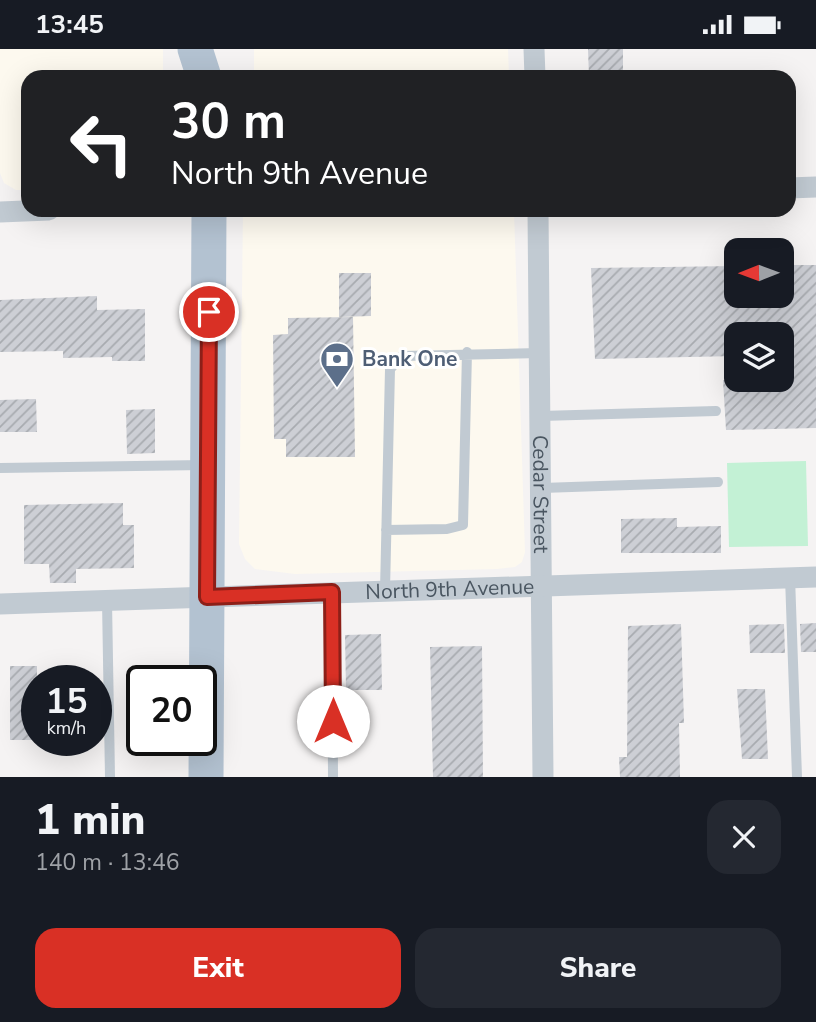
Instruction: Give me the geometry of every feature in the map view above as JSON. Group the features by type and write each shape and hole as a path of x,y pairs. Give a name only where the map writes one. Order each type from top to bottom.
{"main road":[{"path":"195,49 202,70"},
{"path":"214,70 219,49"},
{"path":"206,777 209,217"}],"street":[{"path":"534,49 535,70"},
{"path":"796,188 816,187"},
{"path":"0,212 21,211"},
{"name":"Cedar Street","path":"538,217 544,585 543,777"},
{"name":"North 9th Avenue","path":"0,604 816,577"}],"lane":[{"path":"386,530 447,529 463,525 467,352"},
{"path":"385,591 390,369 402,356 467,352 539,353"},
{"path":"541,416 716,411"},
{"path":"0,468 208,465"},
{"path":"542,488 718,482"},
{"path":"790,577 797,777"},
{"path":"332,592 333,777"},
{"path":"107,601 110,777"}],"shaded area":[{"path":"0,49 163,49 163,70 21,70 21,190 4,183 0,173"},
{"path":"254,49 508,49 509,70 254,70"},
{"path":"243,217 514,217 525,552 522,562 515,567 497,569 295,574 255,569 245,559 239,544"}],"green space":[{"path":"806,461 808,546 729,547 727,463"}],"building":[{"path":"588,49 623,49 623,70 589,70"},
{"path":"794,265 816,265 816,428 726,430 723,380 724,392 794,392 794,322 724,322 724,356 595,359 591,268 724,266 724,308 794,308"},
{"path":"339,273 371,273 371,316 339,317"},
{"path":"97,296 97,310 145,309 145,361 112,361 112,357 63,358 63,351 0,352 0,300"},
{"path":"353,317 355,457 286,457 286,439 274,439 273,335 288,334 288,318"},
{"path":"36,399 37,432 0,432 0,400"},
{"path":"155,409 155,453 127,454 126,410"},
{"path":"123,503 123,525 134,525 134,568 76,569 76,583 50,583 49,564 24,564 24,505"},
{"path":"677,518 677,527 721,526 721,553 621,553 621,519"},
{"path":"816,623 816,652 801,652 800,624"},
{"path":"681,624 684,723 679,723 680,777 620,777 619,757 627,757 628,626"},
{"path":"784,624 785,653 750,653 749,625"},
{"path":"381,634 382,690 346,690 345,635"},
{"path":"482,646 483,777 433,777 430,647"},
{"path":"10,666 21,666 21,740 10,740"},
{"path":"737,689 765,689 768,759 742,759"}],"place":[{"name":"Bank One","path":"337,389"}],"route":[{"path":"209,312 207,597 332,592 333,721"}]}
